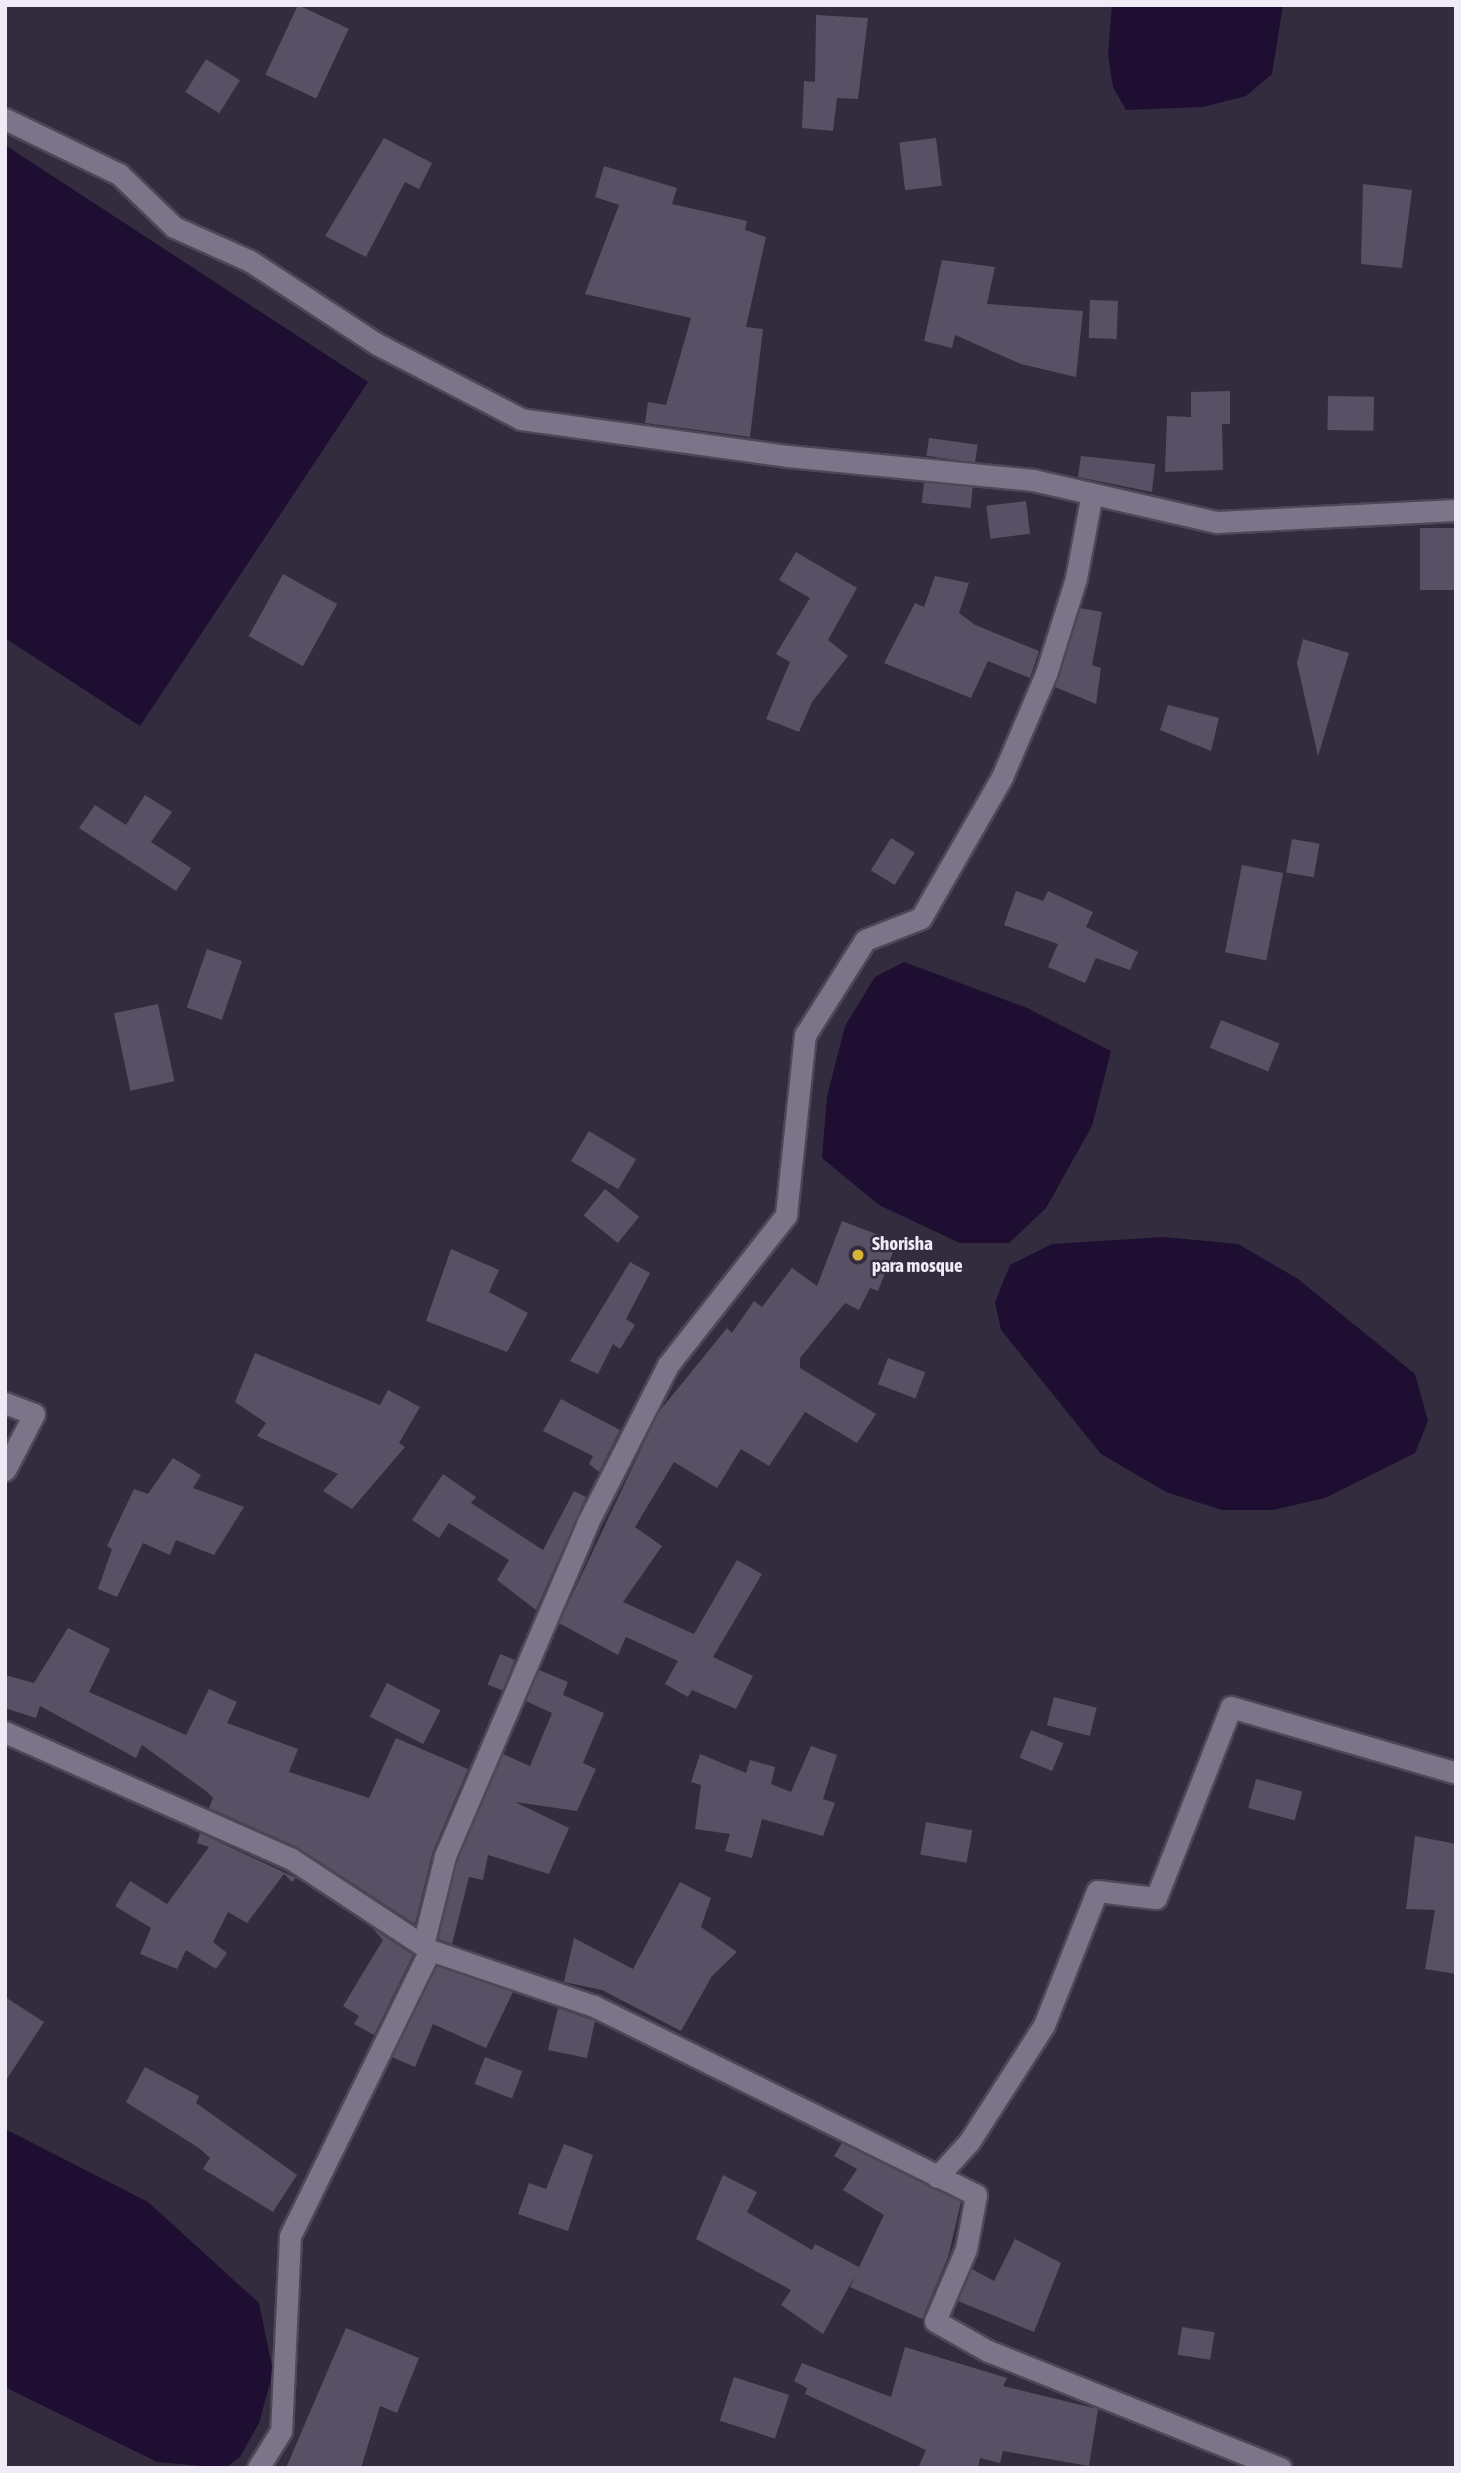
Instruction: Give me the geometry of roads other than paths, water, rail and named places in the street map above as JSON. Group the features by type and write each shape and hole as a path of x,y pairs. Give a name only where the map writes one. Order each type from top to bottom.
{"street":[{"path":"5,119 120,174 174,227 250,261 377,344 521,419 788,456 1033,480 1217,522 1456,510"},
{"path":"258,2468 281,2431 290,2236 427,1947 445,1856 587,1524 668,1365 786,1215 806,1035 865,940 920,918 1002,777 1050,662 1076,578 1092,493"},
{"path":"5,1403 34,1414 5,1470"},
{"path":"937,2177 969,2142 1044,2025 1097,1891 1156,1898 1231,1707 1456,1773"},
{"path":"5,1732 289,1858 427,1947 594,2007 976,2195 965,2249 935,2321 988,2351 1280,2468"}],"place":[{"name":"Shorisha para mosque","path":"858,1255"}]}
